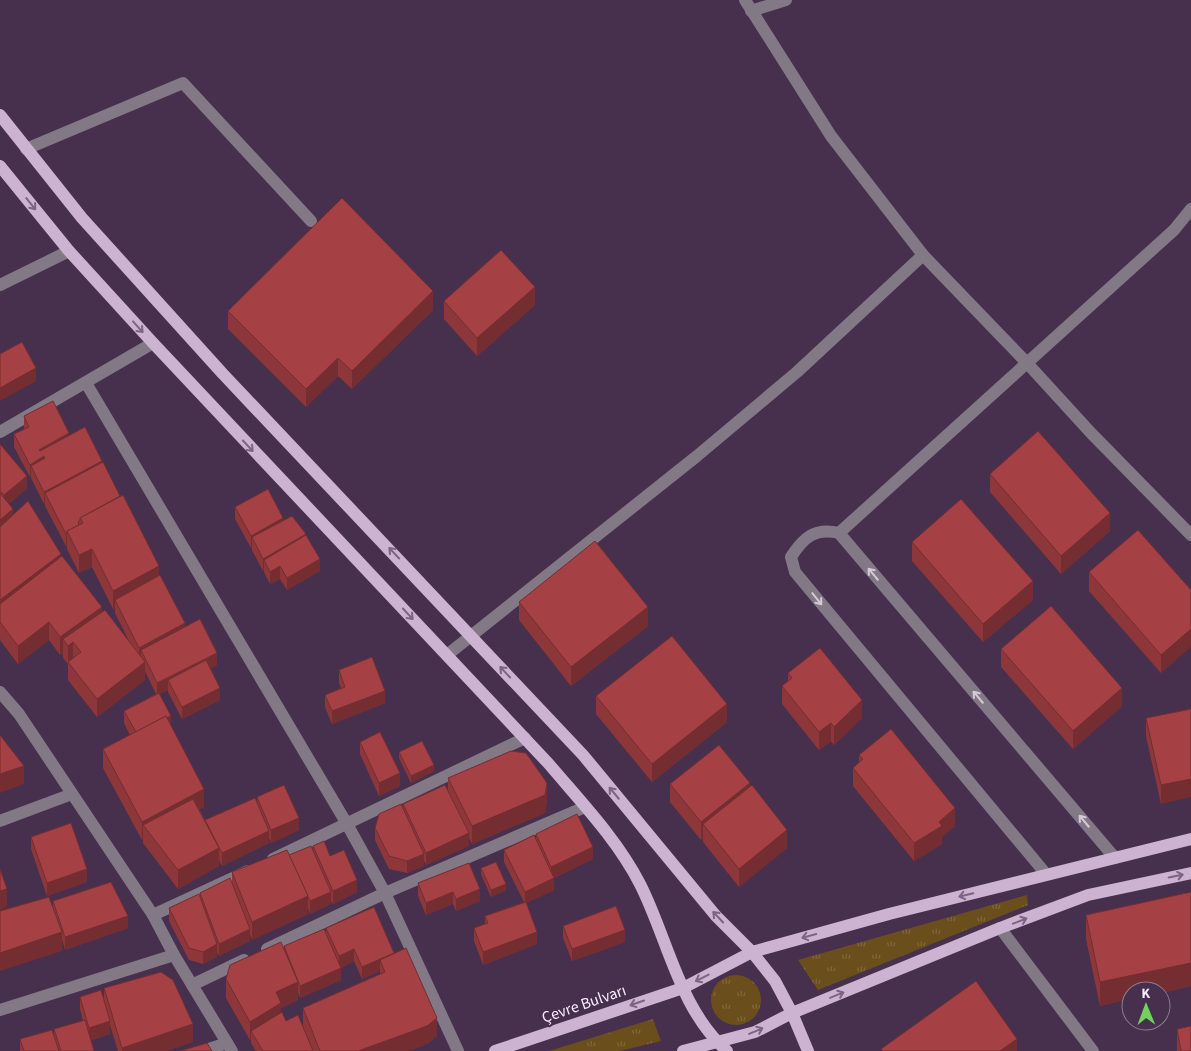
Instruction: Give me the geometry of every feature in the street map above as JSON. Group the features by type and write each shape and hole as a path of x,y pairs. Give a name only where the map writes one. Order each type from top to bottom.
{"main road":[{"path":"0,115 82,218 224,374 583,755 716,916 752,952 775,981 792,1013 808,1051"},
{"path":"0,166 69,251 153,343 525,738 585,807 640,884 683,988 701,1022 723,1047"},
{"name":"Çevre Bulvarı","path":"495,1051 683,988 752,952 889,914 1191,839"},
{"path":"683,1051 723,1047 792,1013 1000,928 1088,895 1191,873"}],"street":[{"path":"786,0 748,5 831,136 923,255 1191,536"},
{"path":"26,149 183,82 311,221"},
{"path":"839,533 1174,230 1191,209"},
{"path":"0,285 69,251"},
{"path":"447,655 697,456 797,372 923,255"},
{"path":"0,432 153,343"},
{"path":"86,383 347,824 385,893 458,1051"},
{"path":"1046,874 795,572 791,557 800,543 813,534 828,531 839,533 1115,858"},
{"path":"0,692 19,714 153,916 174,955 230,1047 203,1051"},
{"path":"153,916 525,738"},
{"path":"0,820 72,794"},
{"path":"192,985 385,893 585,807"},
{"path":"1000,928 1089,1050"},
{"path":"0,1010 174,955"}],"green space":[{"path":"1027,895 1028,905 818,990 798,960"},
{"path":"736,975 745,977 756,986 761,1000 759,1009 750,1020 736,1025 727,1023 716,1014 711,1000 713,991 722,980"},
{"path":"653,1019 661,1041 620,1051 549,1051"}],"building":[{"path":"342,198 433,291 352,371 338,358 306,389 228,311"},
{"path":"501,250 535,287 477,338 444,301"},
{"path":"22,342 36,368 0,388 0,354"},
{"path":"53,401 69,433 39,450 85,427 102,461 44,492 31,466 45,458 44,456 30,465 14,434 29,427 24,416"},
{"path":"1038,431 1110,513 1061,556 990,474"},
{"path":"0,444 27,476 4,495 0,491"},
{"path":"103,462 120,496 80,518 79,525 67,531 66,534 45,493"},
{"path":"268,489 283,518 251,536 235,507"},
{"path":"0,493 13,509 0,520"},
{"path":"123,495 159,566 113,591 92,549 79,555 67,531 83,523 80,518"},
{"path":"961,499 1033,581 983,624 912,542"},
{"path":"28,501 61,554 0,600 0,527"},
{"path":"292,516 306,534 263,559 252,537"},
{"path":"1138,530 1191,590 1191,629 1161,655 1089,572"},
{"path":"306,535 320,559 287,578 280,566 270,572 264,560"},
{"path":"595,541 648,607 571,667 519,602"},
{"path":"62,556 102,607 60,637 49,622 18,646 0,622 0,604"},
{"path":"160,575 185,623 139,648 115,600"},
{"path":"1051,606 1122,688 1073,731 1001,649"},
{"path":"105,610 145,662 97,699 68,662 81,652 73,642 68,646 63,639"},
{"path":"200,619 217,653 157,683 141,650"},
{"path":"672,636 727,704 652,764 596,696"},
{"path":"820,648 862,700 834,727 831,723 819,732 782,686 792,678 788,673"},
{"path":"372,657 385,691 332,711 325,695 345,687 339,670"},
{"path":"206,660 220,688 182,707 168,680"},
{"path":"159,693 171,716 167,718 166,716 136,732 124,711"},
{"path":"1191,709 1191,779 1161,785 1146,718"},
{"path":"166,716 204,789 142,822 103,749"},
{"path":"891,729 955,808 939,822 942,826 914,843 853,768 863,759 859,755"},
{"path":"380,732 400,773 379,783 360,742"},
{"path":"0,735 24,766 0,774"},
{"path":"422,741 434,765 411,776 399,752"},
{"path":"719,745 750,783 701,822 670,784"},
{"path":"511,751 526,753 547,783 545,795 472,826 448,778"},
{"path":"284,785 299,818 271,830 257,797"},
{"path":"445,785 469,833 426,853 403,804"},
{"path":"752,785 787,830 739,869 703,824"},
{"path":"255,798 269,831 222,853 205,820"},
{"path":"193,799 219,848 178,870 143,825"},
{"path":"401,804 424,854 407,861 389,856 375,828 379,814"},
{"path":"577,814 593,847 551,867 536,834"},
{"path":"71,823 87,869 47,883 31,837"},
{"path":"534,835 554,878 525,892 504,850"},
{"path":"324,841 330,856 344,850 357,880 333,891 313,846"},
{"path":"311,846 331,892 310,901 289,855"},
{"path":"287,850 308,896 252,922 232,872"},
{"path":"496,862 506,884 491,890 481,868"},
{"path":"469,863 480,889 456,899 453,892 426,903 418,883"},
{"path":"0,869 7,889 0,891"},
{"path":"230,878 250,929 219,944 200,893"},
{"path":"111,882 128,916 65,937 53,901"},
{"path":"1191,892 1191,963 1100,982 1086,915"},
{"path":"199,894 217,944 203,952 189,948 169,908"},
{"path":"49,897 62,932 0,953 0,911"},
{"path":"526,902 537,932 483,952 474,928 488,923 485,916"},
{"path":"616,906 625,930 572,949 563,926"},
{"path":"374,907 394,953 362,967 354,949 339,956 326,928"},
{"path":"324,929 341,968 300,986 284,946"},
{"path":"281,942 298,982 276,992 281,1003 250,1022 226,979 230,965"},
{"path":"406,948 437,1018 427,1026 358,1051 320,1051 303,1008 385,972 380,960"},
{"path":"161,972 173,980 193,1024 122,1048 104,988"},
{"path":"976,981 1017,1039 1000,1051 883,1051 881,1049"},
{"path":"101,990 110,1021 89,1028 80,997"},
{"path":"282,1012 286,1021 298,1015 313,1051 263,1051 251,1031"},
{"path":"85,1020 94,1051 61,1051 54,1029"},
{"path":"1191,1026 1191,1051 1181,1051 1177,1029"},
{"path":"52,1030 59,1051 24,1051 20,1039"},
{"path":"207,1043 212,1051 180,1051"}]}
